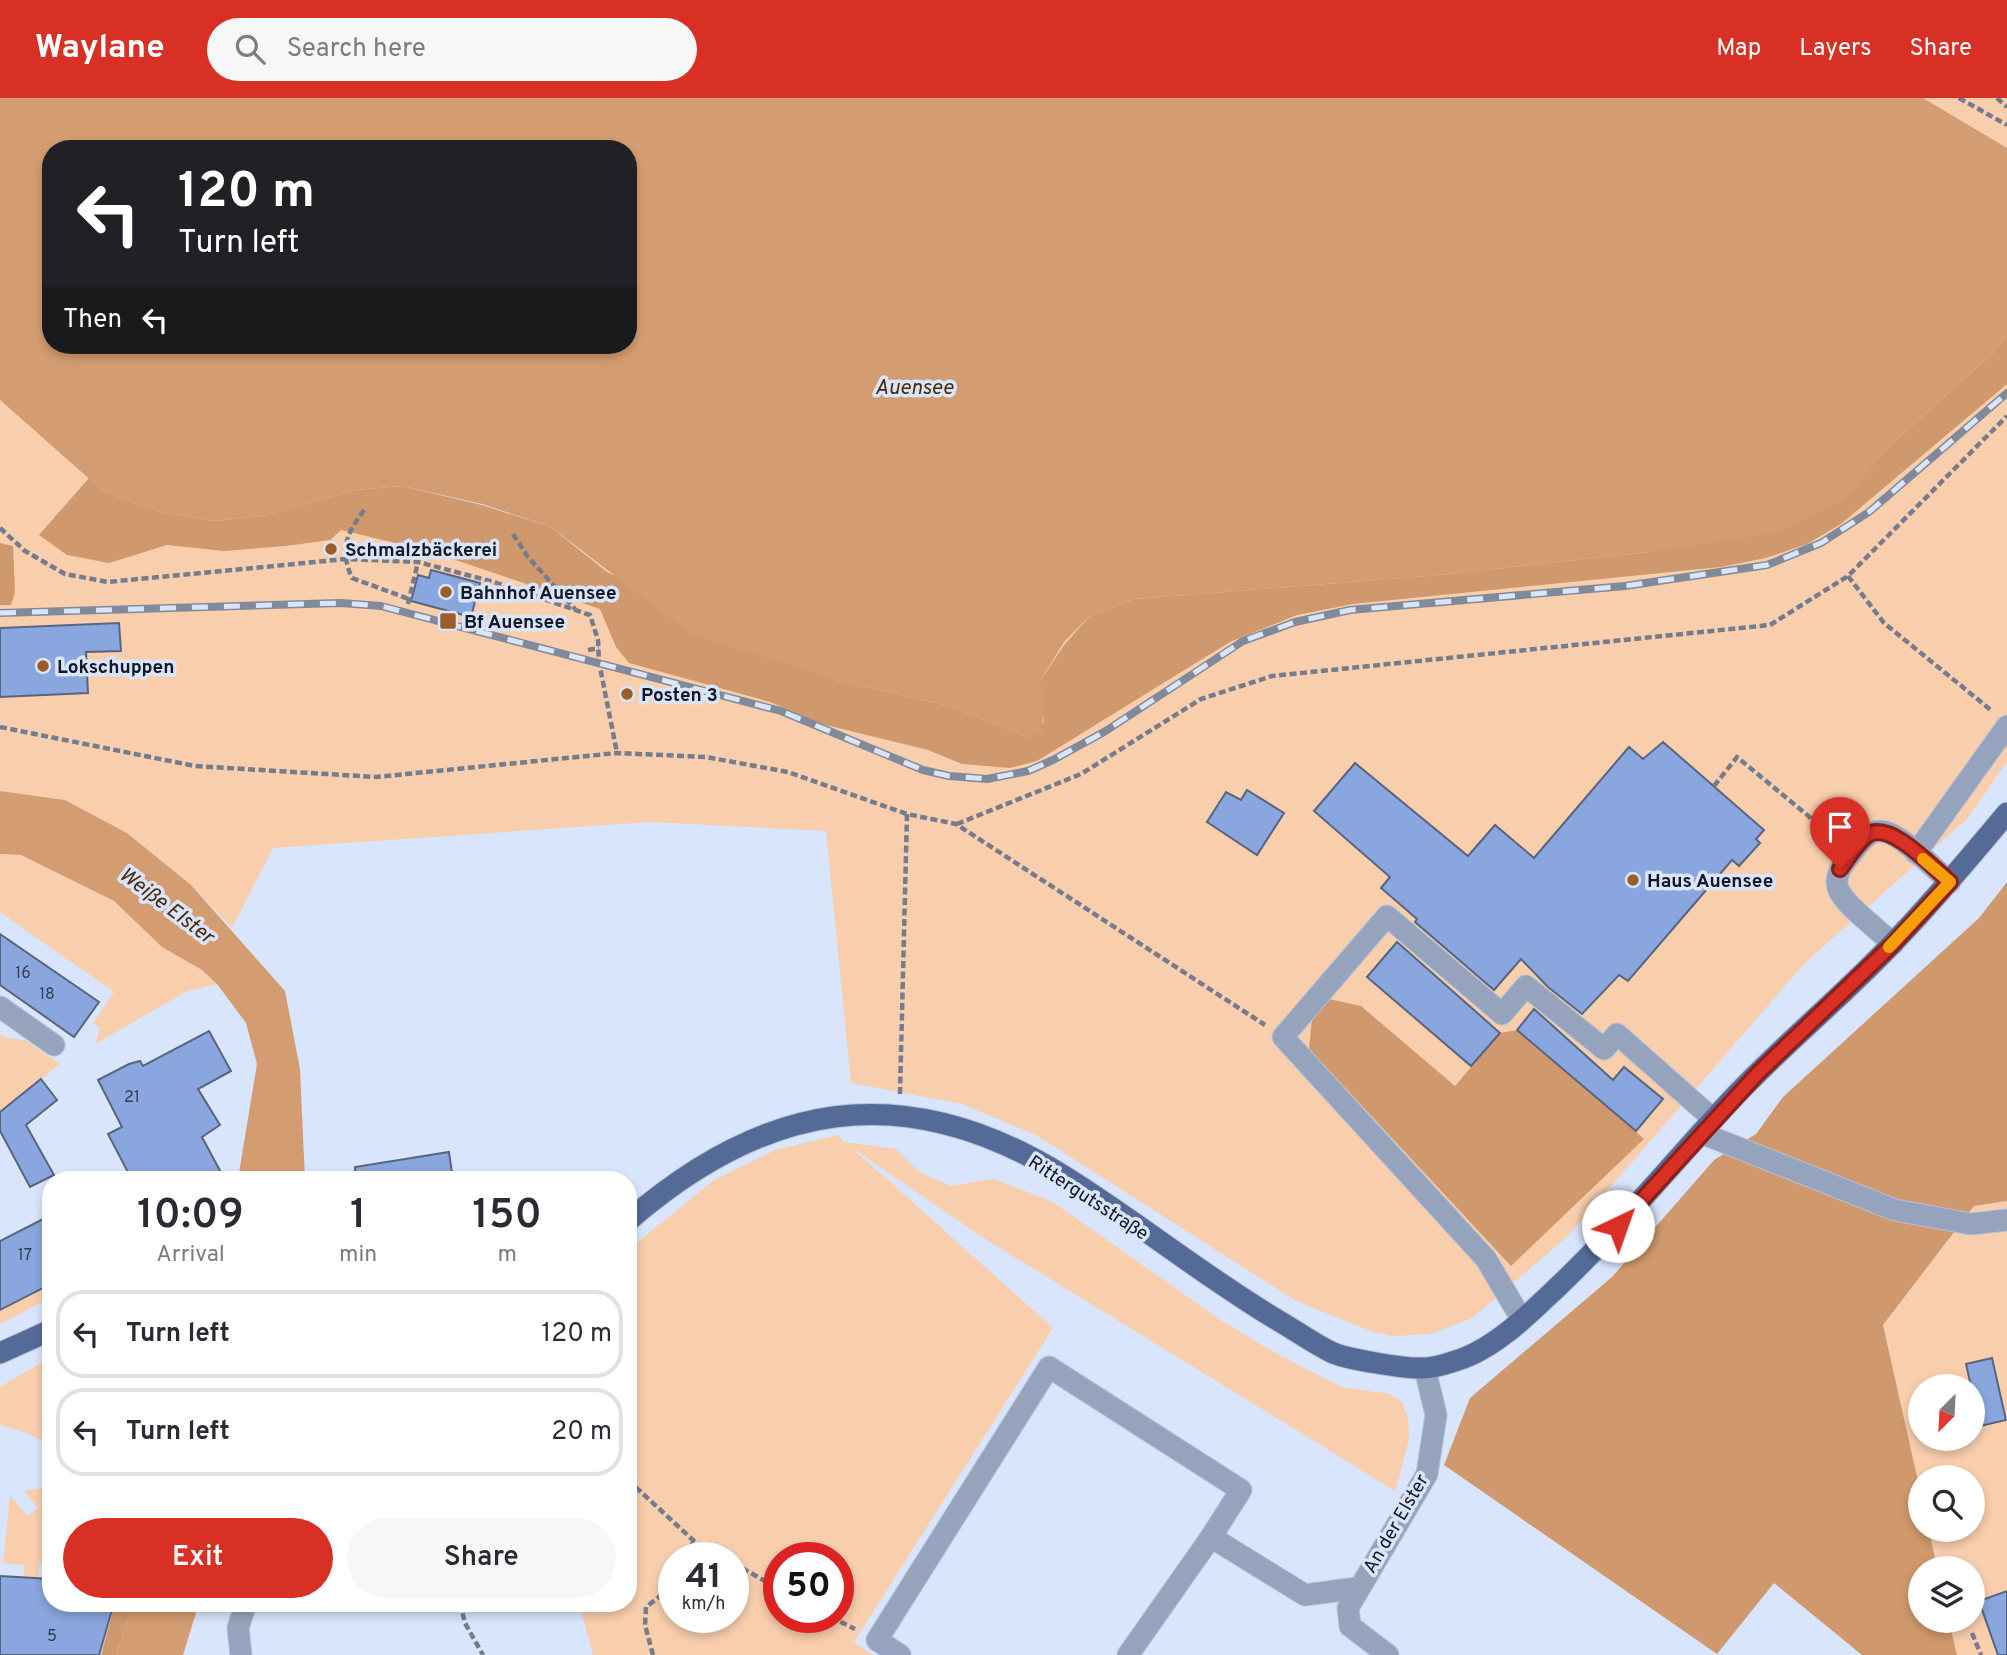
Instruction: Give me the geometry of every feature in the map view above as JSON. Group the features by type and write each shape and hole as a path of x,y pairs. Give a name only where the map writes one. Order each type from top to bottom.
{"main road":[{"path":"1425,1369 1469,1356 1522,1320 1590,1257 1707,1126 1893,944 1950,882 2007,813"},
{"name":"Rittergutsstraße","path":"637,1213 711,1160 758,1136 807,1120 851,1114 899,1115 938,1122 979,1134 1040,1163 1229,1291 1335,1354 1425,1369"},
{"path":"0,1353 42,1334"}],"street":[{"path":"1916,853 2003,720"},
{"path":"1893,944 1840,894 1836,883 1840,869 1868,835 1880,831 1893,835 1950,882"},
{"path":"1522,1320 1486,1259 1283,1037 1387,916 1502,1014 1526,986 1604,1049 1618,1034 1707,1126 1895,1210 1971,1224 2007,1220"},
{"path":"0,1007 54,1045"},
{"path":"900,1655 877,1640 1049,1367 1241,1490 1128,1655"},
{"name":"An der Elster","path":"1388,1655 1350,1626 1348,1608 1357,1588 1427,1474 1436,1415 1425,1369"},
{"path":"1211,1536 1306,1595 1357,1588"},
{"path":"241,1655 238,1628 243,1612"}],"path":[{"path":"1959,98 2007,125"},
{"path":"1997,98 2007,107"},
{"path":"957,824 1081,774 1200,699 1272,676 1770,625 1848,576 2007,416"},
{"path":"363,510 346,534 346,559 352,578 409,601 418,562"},
{"path":"0,528 25,551 65,574 108,582 346,559 418,562 494,582 590,615 599,648 617,753"},
{"path":"513,534 528,557 575,610"},
{"path":"1848,576 1884,623 2003,720"},
{"path":"589,650 599,648"},
{"path":"0,727 195,766 376,776 617,753 706,757 788,772 907,814 957,824 1256,1019"},
{"path":"1714,786 1737,757 1853,852"},
{"path":"899,1115 907,814"},
{"path":"637,1488 694,1541"},
{"path":"653,1655 645,1625 646,1607 658,1598"},
{"path":"462,1612 465,1623 483,1655"},
{"path":"1972,1633 1981,1655"}],"shaded area":[{"path":"1923,98 2007,98 2007,148"},
{"path":"2007,334 2007,762 1967,819 1805,963 1567,1237 1472,1318 1431,1334 1393,1336 1373,1332 1296,1301 1036,1135 962,1104 851,1083 826,831 651,822 273,848 232,928 191,885 127,833 65,800 0,791 0,400 103,491 356,490 1039,683 1064,642 1090,616 1993,353"},
{"path":"2007,334 2007,384 1841,524 1807,544 1766,558 1721,567 1353,604 1297,615 1230,642 1037,761 1010,768 962,764 928,750 818,723 770,702 629,663 616,647 600,609 429,551 341,530 330,540 286,546 224,551 167,545 109,563 67,555 39,535 89,478 103,491 156,511 214,521 262,516 356,490 402,486 482,505 551,527 607,572 836,680 949,706 1028,737 1044,722 1039,683 1064,645 1090,616 1135,599 1440,575 1650,552 1841,500 1894,442 1993,353"},
{"path":"0,543 13,546 15,592 11,605 0,605"},
{"path":"0,854 21,855 114,901 162,947 202,970 217,984 187,991 95,1044 100,1028 93,1023 114,992 0,912"},
{"path":"2007,882 2007,1201 1974,1206 1883,1325 1908,1436 1908,1451 1911,1451 1914,1465 1908,1465 1908,1542 1932,1542 1934,1556 1908,1556 1908,1633 1952,1633 1957,1655 1862,1655 1774,1583 1717,1654 1444,1465 1470,1398 1612,1277 1714,1160 1756,1134 1783,1097 1979,918"},
{"path":"1329,999 1361,1006 1455,1086 1500,1033 1517,1030 1644,1139 1511,1266 1309,1049 1312,1018"},
{"path":"0,1034 6,1038 25,1040 60,1064 0,1112"},
{"path":"838,1135 844,1142 896,1149 919,1172 951,1186 994,1179 1053,1202 1219,1319 1272,1351 1341,1387 1390,1394 1402,1402 1408,1418 1409,1440 1395,1491 982,1237 851,1147 1053,1328 854,1642 873,1655 593,1655 581,1612 637,1612 637,1243 714,1180 775,1150"},
{"path":"2007,1201 2007,1655 1957,1655 1952,1633 1985,1633 1985,1556 1934,1556 1932,1542 1985,1542 1985,1465 1914,1465 1911,1451 1985,1451 1985,1374 1908,1374 1908,1436 1883,1325 1974,1206"},
{"path":"42,1289 42,1302 0,1324 0,1310"},
{"path":"42,1362 42,1442 0,1424 0,1387"},
{"path":"42,1488 42,1562 38,1578 24,1577 24,1565 3,1563 10,1496 28,1516 38,1508 24,1491"},
{"path":"113,1612 130,1612 116,1655 101,1655"}],"water":[{"name":"Auensee","path":"0,98 1923,98 2007,148 2007,334 1993,353 1894,442 1843,500 1774,533 1650,552 1440,575 1135,599 1090,616 1064,642 1039,683 1044,703 1042,733 1028,737 949,706 836,680 691,634 551,527 482,504 402,486 356,490 262,516 214,521 156,511 103,491 0,400"},
{"name":"Weiße Elster","path":"0,791 65,800 127,833 191,885 285,991 300,1069 305,1171 239,1171 257,1064 246,1023 217,984 202,970 162,947 114,901 21,855 0,854"},
{"path":"130,1612 196,1612 183,1655 116,1655"}],"building":[{"name":"Bahnhof Auensee","path":"431,570 480,583 471,617 411,601 418,575 429,578"},
{"name":"Lokschuppen","path":"119,623 121,651 86,652 88,693 0,697 0,628"},
{"path":"1663,742 1764,830 1756,839 1760,843 1739,866 1732,860 1628,981 1619,975 1582,1014 1548,987 1521,959 1494,990 1415,922 1417,919 1381,888 1390,877 1314,811 1355,763 1468,856 1495,825 1534,858 1629,747 1643,759"},
{"path":"1247,790 1284,813 1257,855 1207,822 1226,792 1241,800"},
{"path":"0,934 99,1002 74,1037 0,985"},
{"path":"1397,942 1500,1033 1471,1066 1367,977"},
{"path":"1534,1009 1613,1080 1624,1067 1663,1099 1636,1131 1517,1030"},
{"path":"209,1031 231,1071 198,1089 220,1125 202,1137 220,1171 127,1171 108,1134 122,1127 98,1080 129,1064 140,1061 143,1066"},
{"path":"41,1079 57,1100 26,1125 52,1171 42,1171 42,1181 30,1187 0,1131 0,1112"},
{"path":"449,1152 452,1171 355,1171 355,1167"},
{"path":"42,1220 42,1289 0,1310 0,1241"},
{"path":"1992,1358 2006,1420 1985,1425 1985,1374 1968,1374 1966,1364"},
{"path":"0,1576 42,1578 42,1612 111,1612 99,1655 0,1655"},
{"path":"2007,1591 2007,1655 1998,1655 1985,1618 1985,1599"}],"railway":[{"path":"0,613 341,603 381,606 781,711 923,770 949,776 987,779 1028,771 1053,760 1104,732 1243,641 1295,622 1350,610 1625,586 1767,565 1821,543 1869,512 2007,393"}],"slow traffic":[{"path":"1889,947 1950,882 1923,859"}],"place":[{"name":"Schmalzbäckerei","path":"331,549"},
{"name":"Bahnhof Auensee","path":"446,592"},
{"name":"Bf Auensee","path":"448,621"},
{"name":"Lokschuppen","path":"43,666"},
{"name":"Posten 3","path":"627,694"},
{"name":"Haus Auensee","path":"1633,880"}],"route":[{"path":"1618,1226 1713,1119 1893,944 1950,882 1893,835 1880,831 1868,835 1840,869"}]}
